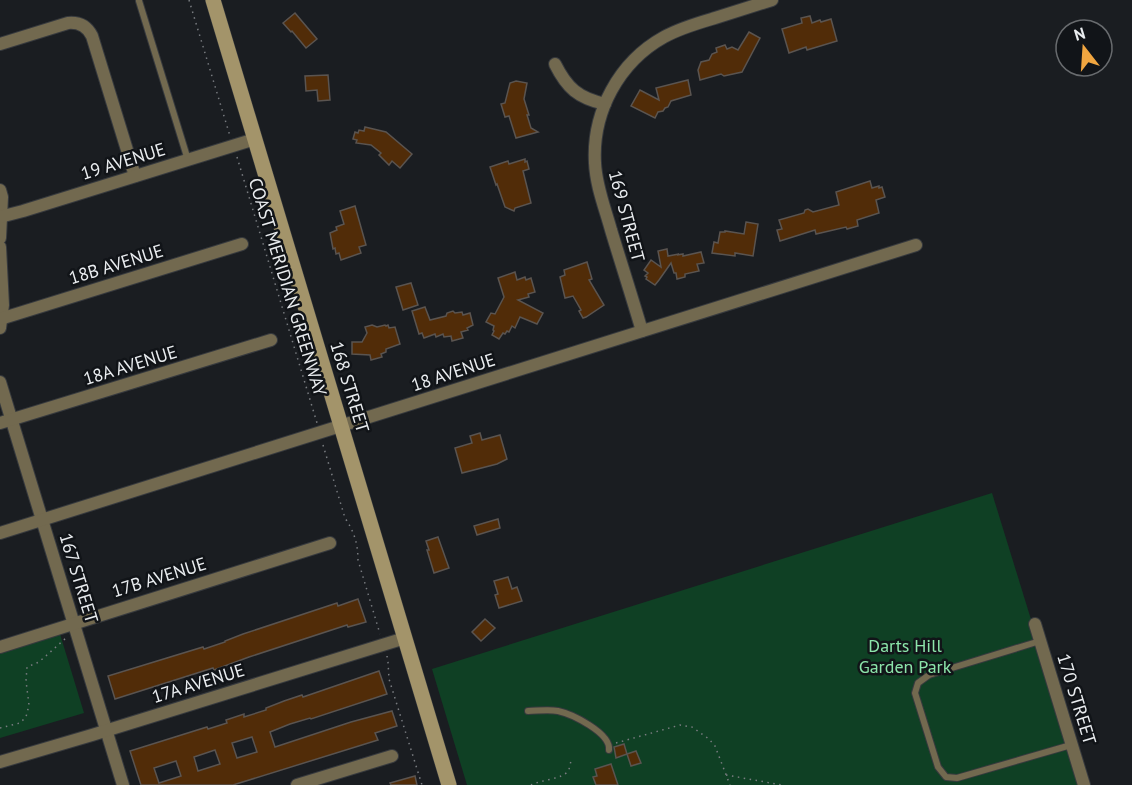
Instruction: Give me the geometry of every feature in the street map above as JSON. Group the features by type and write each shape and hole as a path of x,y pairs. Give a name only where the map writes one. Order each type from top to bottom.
{"main road":[{"name":"168 STREET","path":"213,0 449,785"}],"street":[{"path":"555,64 563,80 575,92 590,101 605,104 615,84 628,66 662,38 690,26 772,0"},
{"path":"0,44 68,24 76,23 89,30 135,176"},
{"name":"169 STREET","path":"605,104 596,134 597,179 642,331"},
{"name":"19 AVENUE","path":"1,216 255,140"},
{"path":"0,190 2,197 0,238"},
{"name":"18B AVENUE","path":"0,322 242,244"},
{"name":"18 AVENUE","path":"0,533 916,245"},
{"path":"0,247 3,305 0,322"},
{"name":"18A AVENUE","path":"5,422 271,340"},
{"name":"167 STREET","path":"0,382 5,422 42,520 123,785"},
{"name":"17B AVENUE","path":"0,647 330,543"},
{"name":"170 STREET","path":"1035,624 1084,785"},
{"name":"17A AVENUE","path":"0,762 405,638"},
{"path":"297,785 392,756"}],"lane":[{"path":"140,1 188,160"},
{"path":"1040,641 928,675 918,683 915,693 938,767 946,777 957,778 1072,744"},
{"path":"528,711 557,711 586,722 609,747"}],"path":[{"path":"189,0 230,136"},
{"name":"COAST MERIDIAN GREENWAY","path":"236,154 318,427"},
{"path":"322,441 345,518 352,528 358,548 358,560 378,627"},
{"path":"0,728 20,723 26,717 29,705 27,667 39,662 66,638"},
{"path":"388,662 389,679 422,785"},
{"path":"609,747 680,725 692,727 715,746 730,785"},
{"path":"531,785 538,781 562,776 568,772 571,761"},
{"path":"726,775 782,785"}],"green space":[{"name":"Darts Hill Garden Park","path":"992,493 1082,785 467,785 432,669"},
{"path":"60,634 84,713 0,738 0,653"}],"building":[{"path":"295,13 317,39 306,48 283,23"},
{"path":"810,16 812,23 831,19 837,41 789,53 782,29 802,23 801,18"},
{"path":"749,32 760,38 742,72 724,76 721,74 700,80 698,70 701,62 709,60 712,54 717,52 716,48 725,45 727,49 732,47 738,50"},
{"path":"328,75 330,100 318,101 317,90 306,91 305,76"},
{"path":"688,80 691,95 671,101 668,107 658,112 655,118 631,106 640,90 659,100 656,88"},
{"path":"516,81 527,83 524,99 529,115 527,115 531,128 538,132 516,138 509,116 505,117 501,104 505,103 510,83"},
{"path":"365,127 386,132 412,154 400,168 392,161 389,165 379,155 381,153 371,145 356,143 357,140 353,139 355,132 364,131"},
{"path":"525,159 529,169 523,171 531,203 515,208 514,211 505,207 490,167 508,161 509,164"},
{"path":"870,181 872,188 882,187 885,197 876,200 879,213 857,220 858,226 816,234 815,230 780,241 777,230 782,229 779,220 804,213 808,209 813,212 839,205 836,192"},
{"path":"355,206 366,245 359,247 361,253 341,260 339,253 336,254 335,248 333,249 330,233 337,230 336,227 344,224 340,211"},
{"path":"746,222 758,224 753,256 712,253 714,242 718,243 720,232 744,234"},
{"path":"667,249 668,256 683,254 683,256 701,252 704,263 697,264 699,271 685,274 685,277 677,279 671,263 655,285 646,279 645,276 648,273 644,270 651,260 661,267 658,251"},
{"path":"587,262 592,279 589,280 604,305 583,318 573,296 565,298 560,277 565,275 564,270"},
{"path":"515,272 517,280 525,277 526,280 531,278 535,292 528,294 529,297 518,300 543,313 537,324 520,317 515,328 512,326 509,332 503,333 499,339 492,335 494,326 486,322 491,313 495,314 504,297 498,278"},
{"path":"411,283 418,305 403,310 396,287"},
{"path":"425,307 430,320 446,316 447,313 453,311 462,312 463,315 470,313 473,325 461,332 463,338 452,341 451,336 444,337 443,334 424,338 422,333 419,334 412,311"},
{"path":"372,325 395,327 400,344 386,349 386,352 381,354 382,357 371,360 370,355 352,354 352,342 362,342 367,333 365,327"},
{"path":"480,433 482,440 500,435 507,459 497,464 462,473 455,448 472,443 470,436"},
{"path":"498,519 500,528 477,535 474,526"},
{"path":"438,537 449,568 434,573 426,541"},
{"path":"508,577 512,589 517,587 522,601 499,608 494,581"},
{"path":"358,599 366,622 348,627 347,625 214,670 213,668 115,699 108,676 203,647 204,649 337,603 338,606"},
{"path":"485,619 495,628 481,641 472,632"},
{"path":"379,671 387,694 270,732 275,747 392,711 397,726 375,733 378,740 233,785 141,785 130,751 207,727 208,729 227,723 226,720 244,714 244,717 284,701 302,695 303,697","holes":["252,737 257,752 237,758 232,743","215,750 220,764 198,771 194,757","176,761 181,776 159,783 154,768"]},
{"path":"624,744 627,754 616,758 614,747"},
{"path":"636,751 641,763 631,766 627,754"},
{"path":"611,764 618,785 596,785 593,777 597,776 595,769"},
{"path":"415,776 417,785 391,785 390,783"}]}
